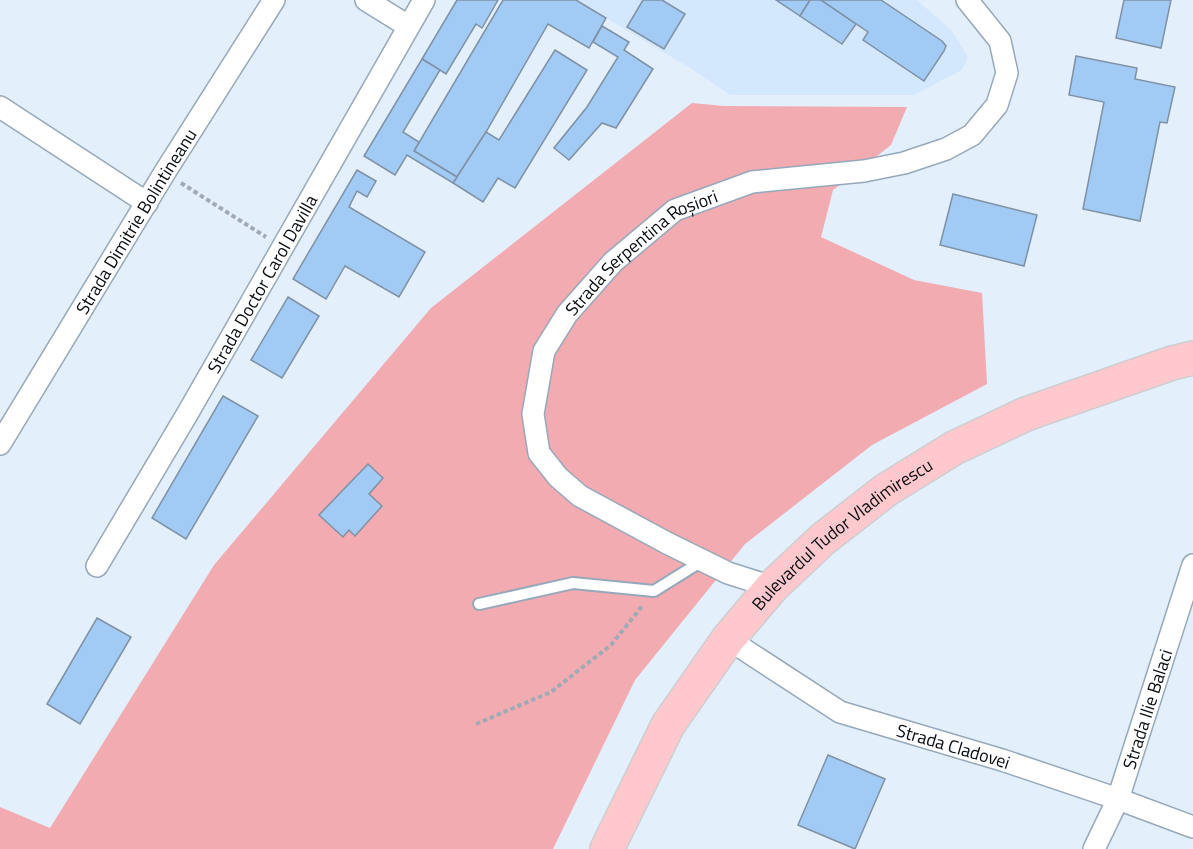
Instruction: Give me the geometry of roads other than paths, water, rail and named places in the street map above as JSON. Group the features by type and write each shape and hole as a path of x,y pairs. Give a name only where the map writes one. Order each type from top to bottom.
{"main road":[{"name":"Bulevardul Tudor Vladimirescu","path":"607,849 668,725 728,639 772,587 823,539 886,490 954,448 1026,414 1172,363 1193,358"}],"street":[{"name":"Strada Dimitrie Bolintineanu","path":"3,434 274,0"},
{"path":"366,0 408,26"},
{"name":"Strada Doctor Carol Davilla","path":"97,566 189,411 424,0"},
{"name":"Strada Serpentina Roșiori","path":"772,587 728,573 702,561 580,495 558,477 539,453 533,414 544,351 567,314 613,262 675,210 752,182 864,171 904,163 946,149 972,135 997,105 1007,73 1000,41 967,0"},
{"path":"0,107 147,203"},
{"name":"Strada Ilie Balaci","path":"1094,849 1118,799 1193,565"},
{"name":"Strada Cladovei","path":"728,639 840,712 1002,760 1193,827"}],"lane":[{"path":"479,604 573,583 654,591 702,561"}]}
